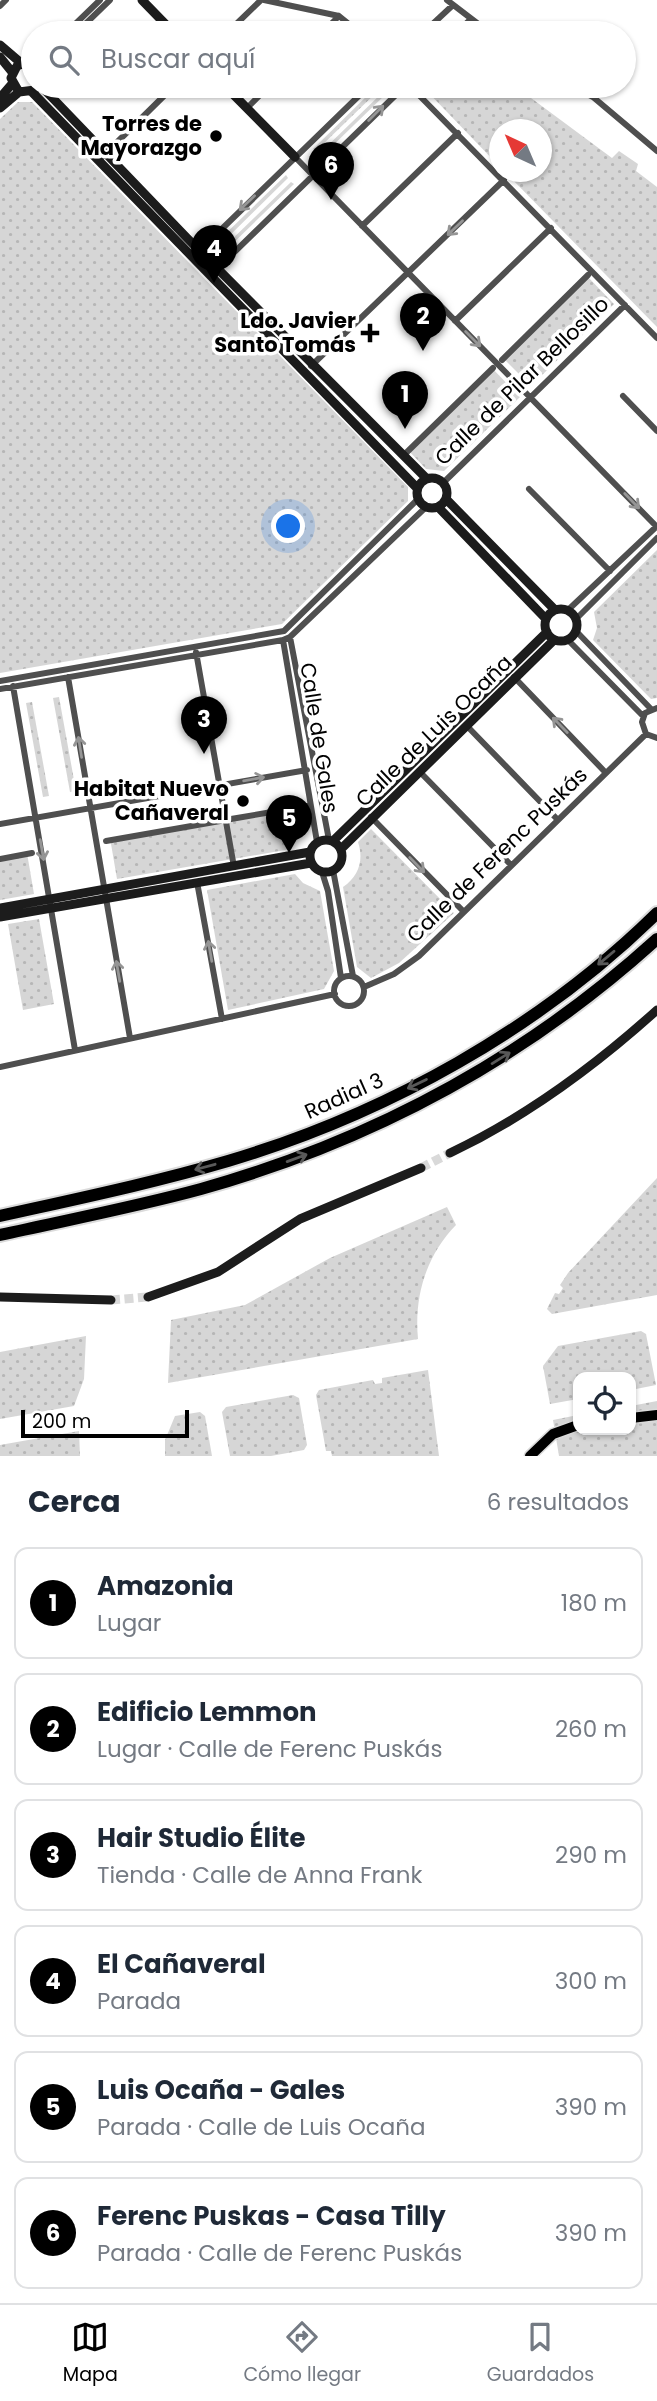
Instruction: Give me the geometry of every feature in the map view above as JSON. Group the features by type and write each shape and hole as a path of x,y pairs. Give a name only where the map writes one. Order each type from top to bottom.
{"highway":[{"name":"Radial 3","path":"0,1216 228,1161 338,1122 425,1081 477,1051 591,971 657,913"},
{"name":"Radial 3","path":"0,1235 200,1189 299,1157 370,1128 452,1088 507,1055 578,1005 657,939"}],"main road":[{"path":"142,0 162,21"},
{"path":"0,45 21,64 12,72"},
{"path":"0,57 12,72 16,88"},
{"path":"0,108 16,88"},
{"path":"0,98 16,88 21,88"},
{"path":"46,98 309,368 417,488 418,499 426,507 438,507 446,499"},
{"path":"237,98 295,157"},
{"path":"309,368 427,479 443,483 446,499 555,610"},
{"path":"417,488 427,479"},
{"path":"438,507 546,619 547,632 554,640 568,639 576,631 576,618 568,610 555,610 546,619"},
{"name":"Calle de Luis Ocaña","path":"331,841 547,632"},
{"name":"Calle de Luis Ocaña","path":"341,849 554,640"},
{"path":"331,841 341,849 341,861 333,870 322,872 311,863 310,852 317,842 331,841"},
{"path":"0,917 51,904 310,852"},
{"path":"105,894 311,863"},
{"path":"0,908 51,904"},
{"path":"450,1153 517,1117 597,1060 657,1010"},
{"path":"148,1297 218,1272 300,1219 421,1168"},
{"path":"0,1297 111,1300"},
{"path":"636,1417 657,1415"},
{"path":"530,1456 553,1434 573,1427"}],"street":[{"path":"0,6 6,0"},
{"path":"78,21 100,0"},
{"path":"88,21 110,0"},
{"path":"240,21 263,0 339,16 345,21"},
{"path":"433,21 450,2 474,21"},
{"path":"334,21 339,16"},
{"path":"102,157 162,98"},
{"path":"247,108 257,98"},
{"path":"197,253 356,98"},
{"path":"215,271 393,98"},
{"path":"422,98 489,165"},
{"path":"594,98 657,151"},
{"path":"362,226 458,133"},
{"path":"295,157 657,526 568,610"},
{"path":"309,368 502,182"},
{"path":"506,182 657,338"},
{"path":"455,321 551,228"},
{"path":"502,359 588,275"},
{"name":"Calle de Pilar Bellosillo","path":"443,483 625,305"},
{"path":"407,452 493,368"},
{"path":"623,396 657,431"},
{"path":"529,489 610,572"},
{"path":"0,689 285,631 418,499"},
{"path":"0,681 287,638 426,507"},
{"path":"576,618 657,538"},
{"path":"576,631 654,708 643,716 642,726 646,734 657,738"},
{"name":"Calle de Gales","path":"287,638 317,842"},
{"name":"Calle de Gales","path":"287,638 331,841"},
{"path":"568,639 643,716"},
{"path":"196,651 234,867"},
{"path":"68,677 130,1038"},
{"path":"514,677 607,773"},
{"path":"13,686 75,1050"},
{"path":"466,725 558,820"},
{"name":"Calle de Ferenc Puskás","path":"363,987 410,964 646,734"},
{"path":"0,824 307,770"},
{"path":"419,771 511,865"},
{"path":"231,819 307,806"},
{"path":"371,817 464,912"},
{"path":"106,841 220,821"},
{"path":"0,859 32,853"},
{"path":"333,870 353,976 363,987 360,1001 352,1006 343,1004 334,994 335,985 341,978 353,976"},
{"path":"322,872 328,891 341,978"},
{"path":"197,882 222,1018"},
{"path":"0,1066 334,994"}],"shaded area":[{"path":"365,98 371,98 316,151 313,149"},
{"path":"377,98 382,98 321,157 319,154"},
{"path":"434,98 531,98 612,158 619,151 638,164 636,171 657,187 657,327 515,182 552,182 552,119 489,119 489,156"},
{"path":"18,102 32,102 408,487 408,501 282,624 0,673 0,119"},
{"path":"286,175 288,178 220,245 217,242"},
{"path":"291,182 294,184 225,251 223,248"},
{"path":"586,275 614,304 531,386 502,357"},
{"path":"491,367 520,397 444,471 426,469 407,449"},
{"path":"657,550 657,698 651,699 593,640 597,628 594,612"},
{"path":"59,697 76,791 70,792 53,698"},
{"path":"32,702 49,796 43,797 26,703"},
{"path":"305,804 308,825 295,838 291,849 117,879 110,838"},
{"path":"371,829 454,913 399,963 371,978 357,967 343,887 353,878 359,867 358,842"},
{"path":"27,853 34,894 0,900 0,857"},
{"path":"295,874 303,883 320,891 334,971 324,989 228,1010 207,890"},
{"path":"39,919 54,1004 23,1010 8,924"},
{"path":"657,1178 657,1295 552,1314 547,1309 555,1293 559,1294 563,1288 560,1285 568,1273"},
{"path":"447,1207 456,1225 437,1250 424,1278 418,1307 418,1339 168,1383 171,1320 245,1305 330,1258"},
{"path":"641,1331 646,1334 656,1385 636,1389 636,1372 573,1372 573,1400 550,1404 543,1366 558,1346"},
{"path":"86,1336 84,1379 74,1406 0,1419 0,1352"},
{"path":"428,1370 439,1456 332,1456 331,1451 326,1451 316,1395 319,1390 373,1380 375,1384 382,1383 382,1378"},
{"path":"293,1395 299,1398 307,1445 304,1450 271,1456 230,1456 222,1412 226,1407"},
{"path":"657,1401 657,1456 559,1456 553,1420 573,1416 573,1435 636,1435 636,1405"},
{"path":"200,1412 205,1416 212,1456 165,1456 165,1440 175,1416"},
{"path":"79,1431 80,1456 0,1456 0,1445"}],"tunnel":[{"path":"421,1168 450,1153"},
{"path":"111,1300 148,1297"}],"place":[{"name":"Torres de Mayorazgo","path":"216,136"},
{"name":"Ferenc Puskas - Casa Tilly","path":"331,200"},
{"name":"El Cañaveral","path":"214,283"},
{"name":"Ldo. Javier Santo Tomás","path":"370,333"},
{"name":"Edificio Lemmon","path":"423,351"},
{"name":"Amazonia","path":"405,429"},
{"name":"Hair Studio Élite","path":"204,754"},
{"name":"Habitat Nuevo Cañaveral","path":"243,801"},
{"name":"Luis Ocaña - Gales","path":"289,853"}]}
